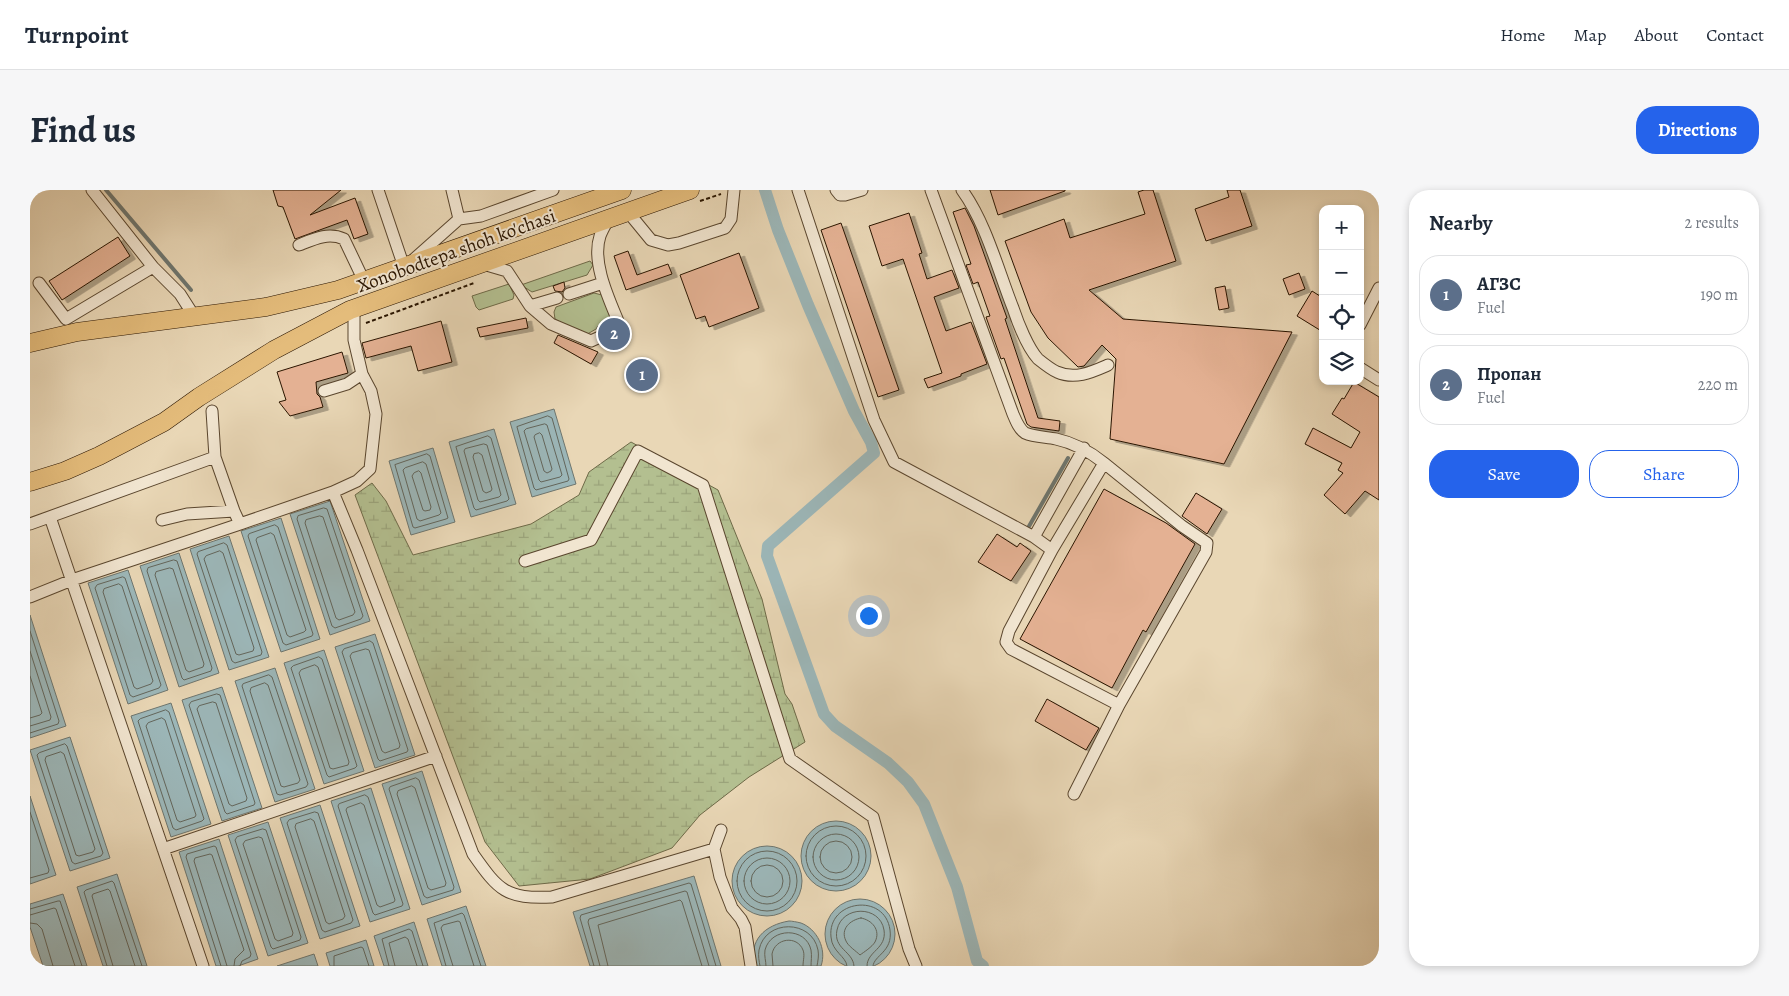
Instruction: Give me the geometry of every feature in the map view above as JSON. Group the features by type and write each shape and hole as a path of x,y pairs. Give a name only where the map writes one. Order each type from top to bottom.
{"highway":[{"name":"Xonobodtepa shoh ko'chasi","path":"30,343 78,332 266,307 338,290 622,190"},
{"name":"Xonobodtepa shoh ko'chasi","path":"30,482 66,471 164,422 199,397 274,350 352,309 690,190"},
{"path":"535,221 542,242"}],"street":[{"path":"92,190 153,267 180,294 194,316"},
{"path":"378,190 405,267 459,219 481,216 553,190"},
{"path":"452,190 459,219"},
{"path":"628,212 651,240 668,245 680,243 725,228 731,219 734,190"},
{"path":"798,190 866,396 890,457 894,462 1034,537 1052,550"},
{"path":"836,190 840,195 862,190"},
{"path":"931,190 1020,429 1027,434 1057,439 1084,448 1182,526 1207,543 1206,552 1119,706 1074,794"},
{"path":"962,190 971,203 980,223 1020,328 1038,359 1057,372 1072,376 1086,374 1108,365"},
{"path":"609,218 600,236 598,250 603,283 620,326 616,329"},
{"path":"299,245 320,237 335,235 344,238 364,281"},
{"path":"482,264 507,271 530,306 550,324 591,341 602,336"},
{"path":"39,283 66,319 153,267"},
{"path":"569,294 603,283"},
{"path":"1364,317 1379,288"},
{"path":"530,306 557,298"},
{"path":"30,597 72,580 333,492 357,481 370,469 376,414 371,390 362,374 354,340 352,309"},
{"path":"1364,371 1379,380"},
{"path":"324,391 347,384 362,374"},
{"path":"212,411 215,458 240,524"},
{"path":"1034,537 1084,448"},
{"path":"525,561 591,540 638,451 703,485 790,759 873,817 909,948 916,966"},
{"path":"30,524 215,458"},
{"path":"1104,463 1052,550 1009,631 1006,642 1011,649 1119,706"},
{"path":"333,492 473,854 489,877 508,893 526,898 552,897 714,849"},
{"path":"162,520 187,514 234,511"},
{"path":"50,517 203,966"},
{"path":"163,849 436,756"},
{"path":"721,830 714,849 720,877 732,908 745,927 751,966"}],"green space":[{"path":"590,261 593,265 587,275 532,292 521,285"},
{"path":"509,284 514,295 513,299 479,310 476,307 472,296"},
{"path":"594,293 606,296 612,315 608,322 584,336 555,319 554,312 556,307"},
{"path":"631,442 718,490 762,599 785,694 792,704 805,742 749,777 700,815 672,848 590,879 519,886 485,842 355,495 372,483 386,501 413,555 531,524 579,495 589,472"}],"water":[{"path":"554,409 576,484 532,497 510,422"},
{"path":"494,429 516,504 471,517 449,442"},
{"path":"433,448 455,522 411,535 389,461"},
{"path":"330,501 370,621 330,635 290,514"},
{"path":"281,518 320,639 281,652 241,531"},
{"path":"229,536 269,657 229,670 190,549"},
{"path":"179,553 219,673 179,687 140,566"},
{"path":"128,570 168,690 128,704 88,583"},
{"path":"30,615 66,726 30,738"},
{"path":"375,634 415,755 375,768 335,647"},
{"path":"324,650 364,771 324,784 284,663"},
{"path":"275,668 315,789 275,802 235,681"},
{"path":"222,687 262,808 222,821 182,700"},
{"path":"171,703 211,824 171,837 131,716"},
{"path":"70,737 110,858 70,871 30,750"},
{"path":"422,771 461,892 422,905 382,784"},
{"path":"371,788 410,909 370,922 331,801"},
{"path":"30,796 56,875 30,884"},
{"path":"320,805 360,926 320,939 280,818"},
{"path":"836,821 849,824 861,831 868,843 871,856 868,869 861,881 849,888 836,891 823,888 811,881 804,869 801,856 804,843 811,831 823,824"},
{"path":"268,822 308,943 268,956 228,835"},
{"path":"219,839 258,959 238,966 216,966 179,852"},
{"path":"767,846 780,849 792,856 799,868 802,881 799,894 792,906 780,913 767,916 754,913 742,906 735,894 732,881 735,868 742,856 754,849"},
{"path":"117,874 147,966 103,966 77,887"},
{"path":"694,876 721,966 590,966 573,912"},
{"path":"63,894 87,966 43,966 30,927 30,904"},
{"path":"860,899 879,905 889,915 895,934 889,953 879,963 860,969 841,963 831,953 825,934 831,915 841,905"},
{"path":"466,906 486,966 442,966 427,919"},
{"path":"789,921 807,926 816,935 823,953 821,966 755,966 754,949 760,935 773,926"},
{"path":"414,922 428,966 384,966 374,936"},
{"path":"366,940 374,966 330,966 326,953"},
{"path":"314,954 318,966 277,966"}],"building":[{"path":"273,190 341,190 310,215 355,198 368,234 354,239 347,220 295,239 283,207 278,206"},
{"path":"990,190 1065,190 1065,191 998,215"},
{"path":"1153,190 1176,261 1089,290 1123,319 1292,332 1224,464 1110,439 1116,359 1102,345 1084,366 1078,367 1048,338 1031,312 1005,241 1064,219 1070,238 1145,214 1138,192"},
{"path":"1227,190 1240,190 1252,226 1206,241 1195,209 1229,197"},
{"path":"965,208 974,226 1007,318 1005,319 1038,418 1060,421 1059,431 1031,427 1027,424 1004,358 1001,359 986,317 990,316 978,282 973,284 966,265 971,264 953,212"},
{"path":"909,213 922,253 919,254 927,279 952,270 959,288 934,297 946,331 971,322 987,364 928,388 924,379 942,373 903,259 882,266 869,226"},
{"path":"841,223 899,390 878,397 821,230"},
{"path":"118,237 130,256 62,300 49,281"},
{"path":"628,251 637,275 668,264 672,274 626,290 614,256"},
{"path":"739,253 759,308 709,327 705,316 696,319 680,275"},
{"path":"1299,273 1305,289 1289,295 1283,279"},
{"path":"564,282 565,288 562,292 555,291 553,286"},
{"path":"1225,286 1229,308 1219,310 1215,288"},
{"path":"1312,291 1319,295 1319,330 1297,316"},
{"path":"526,318 528,328 480,337 477,328"},
{"path":"609,320 611,324 610,333 621,337 607,344 609,332 597,327"},
{"path":"441,321 452,362 418,371 411,346 366,358 362,343"},
{"path":"558,335 598,352 591,364 554,343"},
{"path":"342,352 348,373 316,382 317,394 323,407 290,416 279,402 286,400 277,372"},
{"path":"1352,385 1359,385 1379,397 1379,500 1365,491 1345,514 1324,495 1343,473 1338,470 1342,463 1305,444 1313,428 1351,448 1360,432 1332,414 1342,398 1344,399"},
{"path":"1104,489 1166,523 1195,544 1146,632 1143,630 1112,688 1020,639"},
{"path":"1196,493 1222,509 1207,534 1182,516"},
{"path":"997,534 1017,547 1020,543 1031,551 1011,581 978,562"},
{"path":"1047,699 1099,728 1086,750 1035,721"}],"waterway":[{"path":"106,190 191,290"},
{"path":"765,190 778,230 808,305 854,411 871,442 874,453 768,546 767,556 824,714 835,726 888,763 908,782 924,804 957,887 977,961 983,966"},
{"path":"1028,528 1068,458"}],"place":[{"name":"Пропан","path":"614,334"},
{"name":"АГЗС","path":"642,375"}]}
